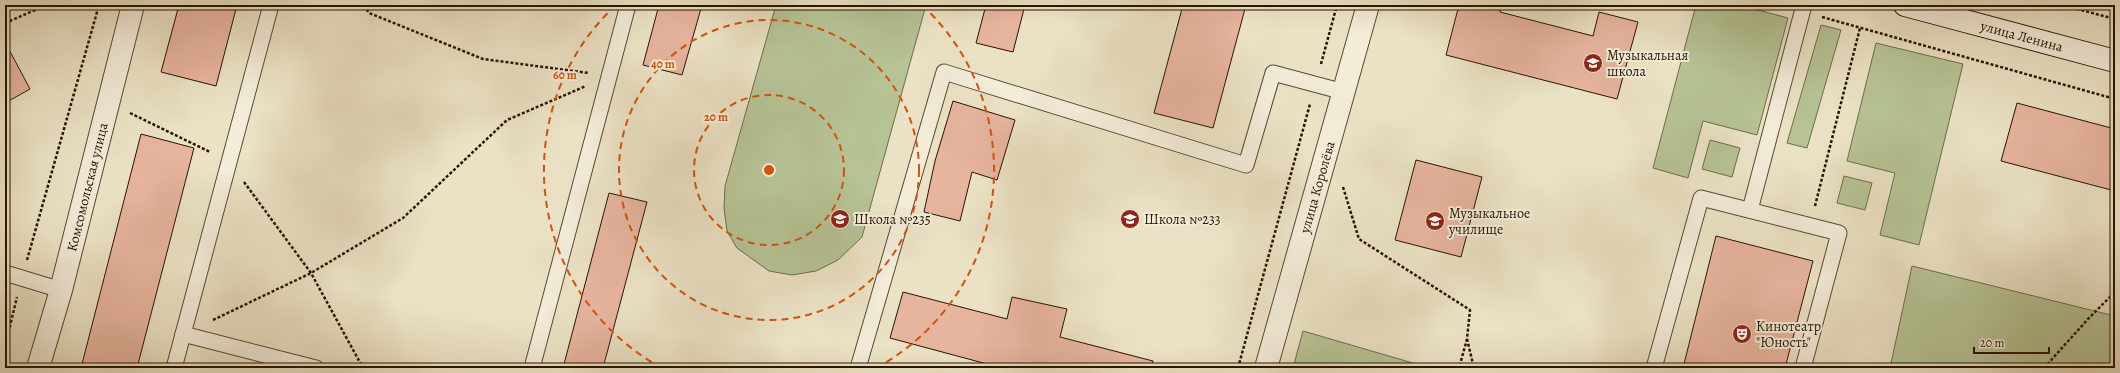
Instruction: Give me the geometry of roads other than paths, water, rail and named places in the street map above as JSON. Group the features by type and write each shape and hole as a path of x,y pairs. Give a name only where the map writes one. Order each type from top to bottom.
{"street":[{"name":"Комсомольская улица","path":"38,368 62,290 133,5"},
{"name":"улица Королёва","path":"1266,368 1368,5"},
{"name":"улица Ленина","path":"1905,5 2115,61"}],"lane":[{"path":"174,368 271,5"},
{"path":"532,368 628,5"},
{"path":"1750,210 1803,8"},
{"path":"858,368 944,72 1246,165 1273,72 1344,92"},
{"path":"1654,368 1701,198 1839,234 1804,368"},
{"path":"5,273 62,290"},
{"path":"184,334 316,368"}],"place":[{"name":"Музыкальная школа","path":"1593,63"},
{"name":"Школа №235","path":"840,219"},
{"name":"Школа №233","path":"1130,219"},
{"name":"Музыкальное училище","path":"1435,221"},
{"name":"Кинотеатр \"Юность\"","path":"1742,334"}]}
